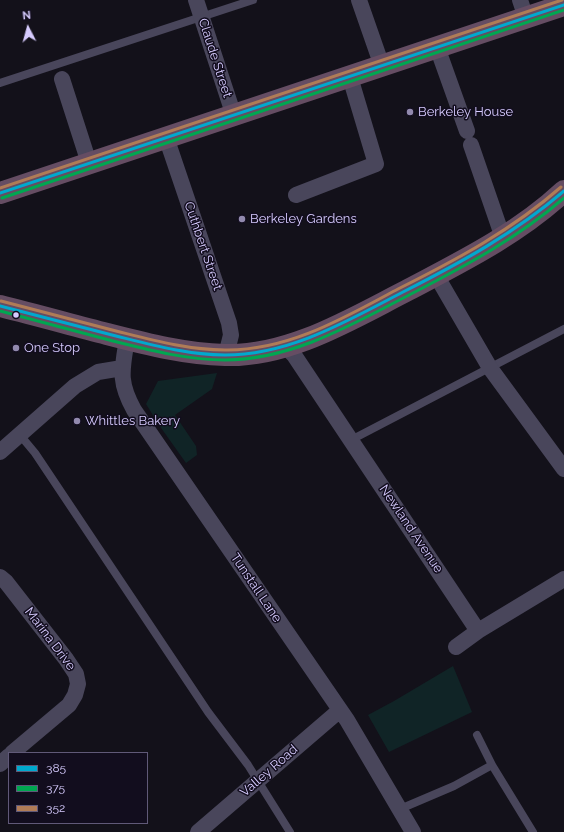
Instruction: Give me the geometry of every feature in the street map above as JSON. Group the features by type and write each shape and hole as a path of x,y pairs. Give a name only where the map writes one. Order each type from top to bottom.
{"highway":[{"path":"0,193 437,47 523,9 564,5"},
{"path":"0,306 162,348 226,355 245,355 265,352 306,339 356,317 436,275 503,238 526,222 564,191"}],"street":[{"name":"Claude Street","path":"196,0 234,116"},
{"path":"359,0 382,66"},
{"path":"437,47 503,238"},
{"path":"296,195 376,164 350,76"},
{"path":"62,78 89,163"},
{"name":"Cuthbert Street","path":"166,137 229,323 231,335 226,355"},
{"path":"436,275 490,368 564,470"},
{"name":"Tunstall Lane","path":"127,339 122,368 122,383 134,410 340,710 400,809 408,830"},
{"name":"Newland Avenue","path":"285,346 294,354 478,631"},
{"path":"0,452 75,386 98,372 122,368"},
{"name":"Marina Drive","path":"0,577 6,582 66,659 76,674 78,684 75,695 69,705 13,752"},
{"path":"456,647 478,631 564,579"},
{"name":"Valley Road","path":"198,832 340,710"},
{"path":"0,764 8,757"}],"lane":[{"path":"0,83 254,0"},
{"path":"351,440 564,329"},
{"path":"20,435 36,453 208,712 258,780 290,832"},
{"path":"477,735 492,765 533,832"},
{"path":"400,809 454,786 492,765"}],"green space":[{"path":"217,373 212,389 175,415 196,446 197,455 186,463 146,404 158,381"},
{"path":"453,666 472,712 389,752 368,715"}],"transit line":[{"name":"352","path":"0,188 562,0"},
{"name":"385","path":"0,193 564,5"},
{"name":"375","path":"2,198 564,10"},
{"name":"352","path":"1,301 170,344 211,350 248,349 271,345 315,331 441,267 503,231 542,203 561,187"},
{"name":"385","path":"0,306 170,349 211,355 249,353 272,349 295,343 339,325 445,270 507,234 564,191"},
{"name":"375","path":"0,311 154,351 182,356 211,360 225,360 274,354 298,347 344,328 451,273 510,239 564,198"}],"place":[{"name":"Berkeley House","path":"410,112"},
{"name":"Berkeley Gardens","path":"242,219"},
{"name":"One Stop","path":"16,348"},
{"name":"Whittles Bakery","path":"77,421"}]}
